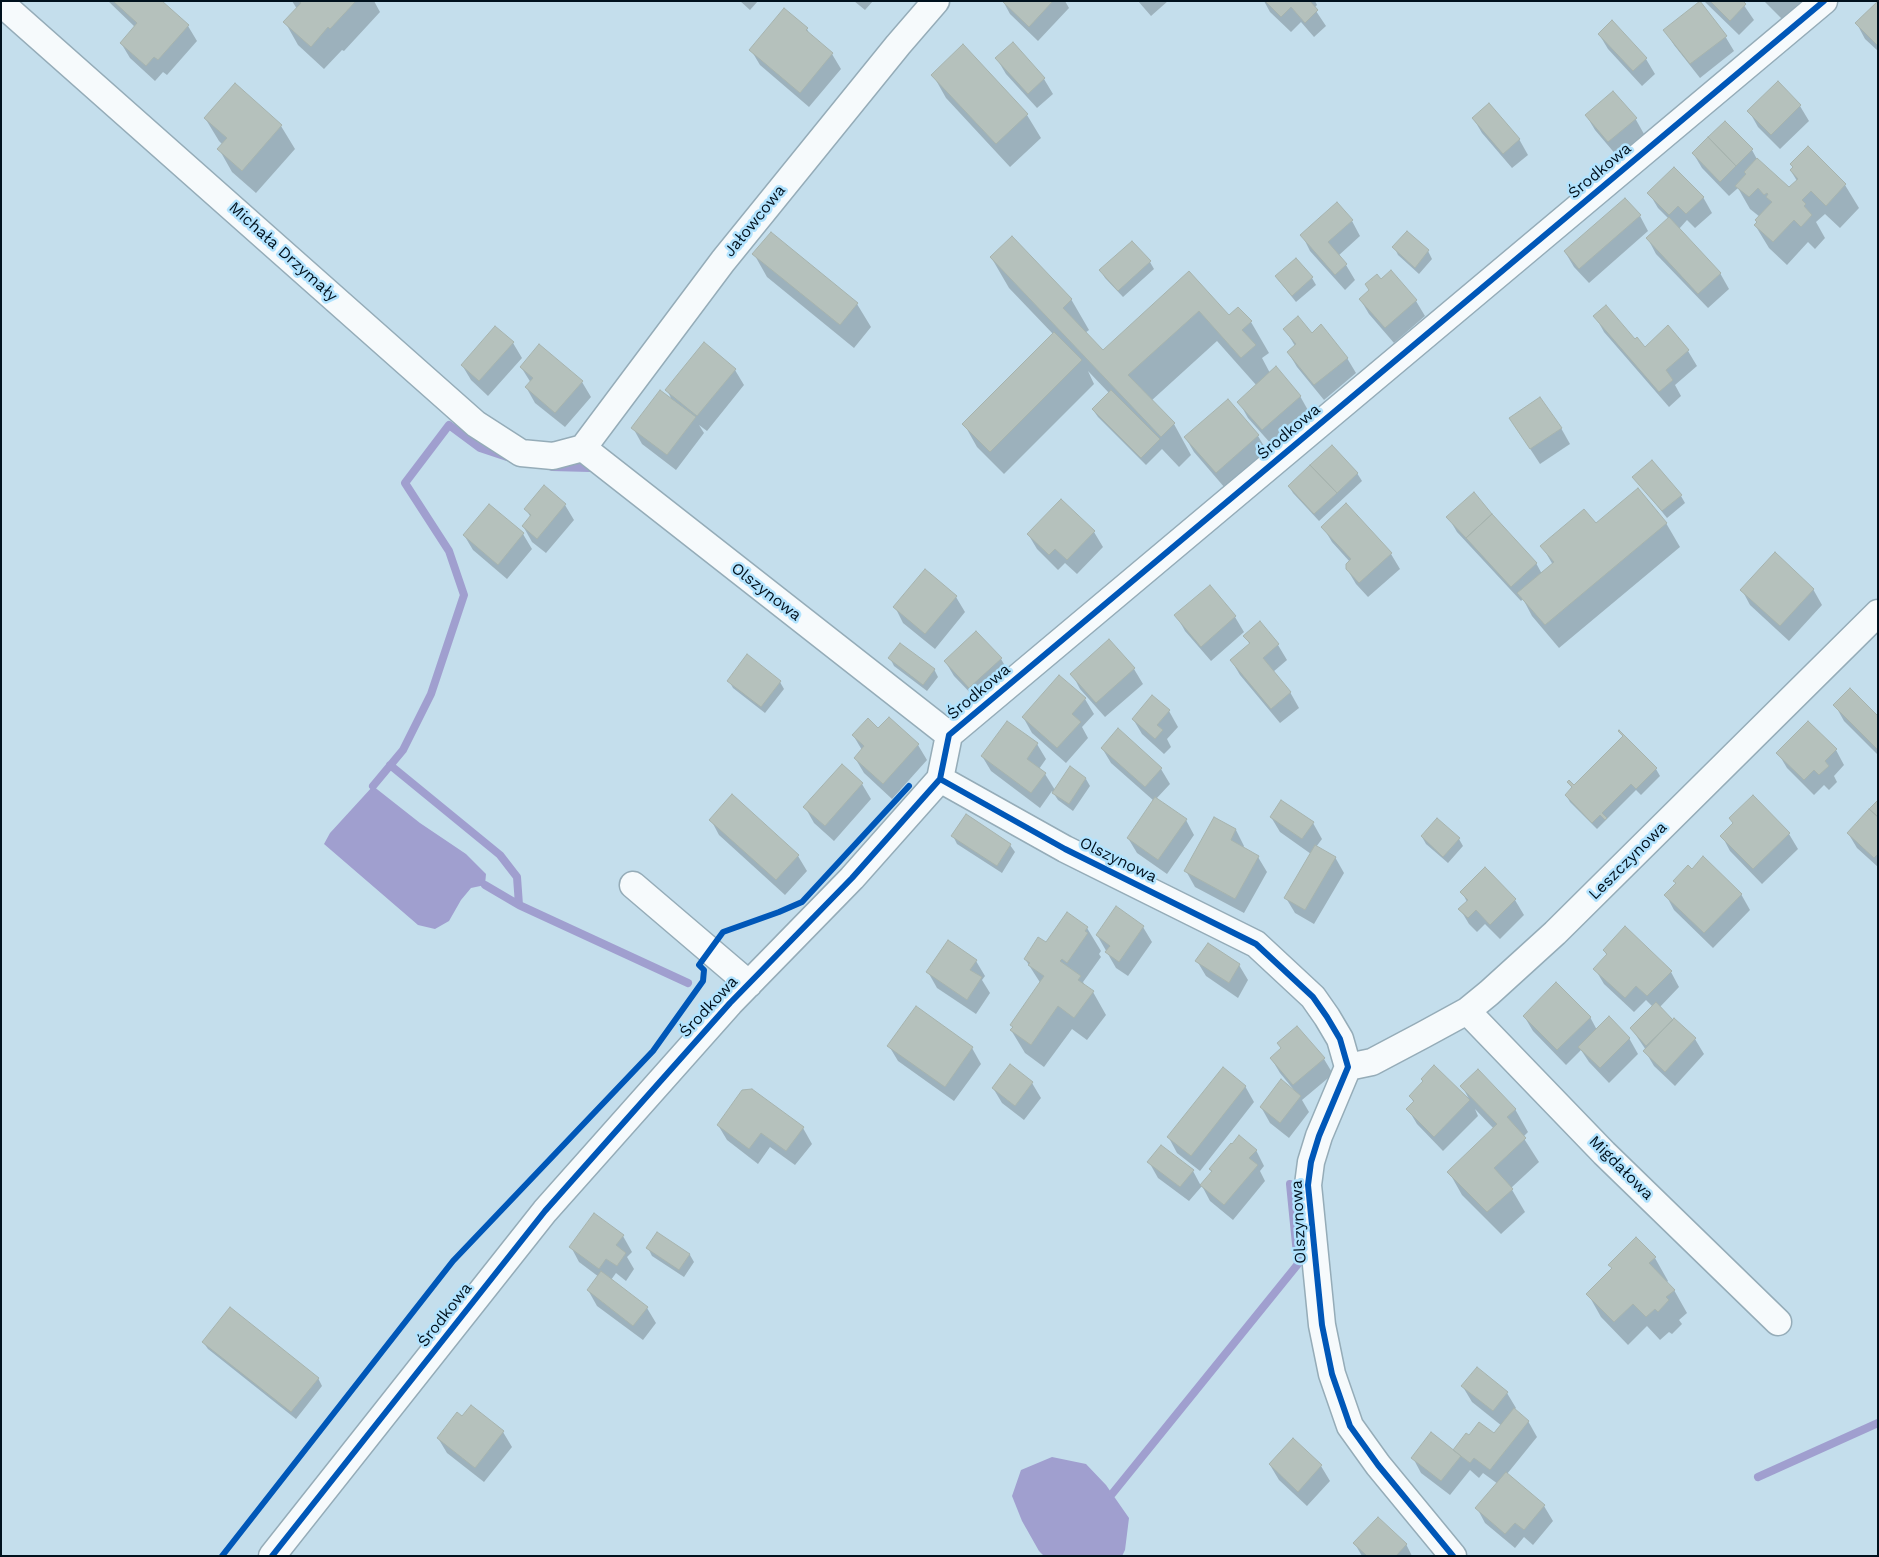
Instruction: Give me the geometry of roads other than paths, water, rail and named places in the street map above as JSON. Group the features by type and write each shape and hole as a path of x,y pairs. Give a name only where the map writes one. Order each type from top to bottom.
{"street":[{"name":"Jałowcowa","path":"583,448 723,261 898,45 936,1"},
{"name":"Środkowa","path":"272,1556 545,1212 657,1084 749,984 852,878 940,779 949,735 1824,1"},
{"name":"Michała Drzymały","path":"1,3 476,424 521,453 553,456 583,448"},
{"name":"Olszynowa","path":"583,448 949,735"},
{"name":"Leszczynowa","path":"1348,1066 1372,1062 1468,1011 1555,933 1876,618"},
{"name":"Olszynowa","path":"940,779 1064,849 1256,944 1313,997 1340,1039 1348,1066 1319,1136 1311,1162 1308,1185 1322,1325 1332,1374 1350,1426 1378,1465 1453,1556"},
{"path":"633,885 749,984"},
{"name":"Migdałowa","path":"1468,1011 1604,1153 1778,1322"}],"water":[{"path":"373,786 420,823 466,854 486,874 485,885 471,888 461,900 449,921 435,929 418,925 324,844 330,833"},
{"path":"1052,1457 1086,1464 1106,1485 1129,1518 1125,1550 1122,1556 1044,1556 1039,1551 1022,1521 1012,1496 1021,1470"}],"waterway":[{"path":"373,786 403,750 431,694 464,595 449,551 405,483 449,425 480,448 507,457"},
{"path":"552,467 590,468"},
{"path":"390,765 500,855 517,877 519,905 688,983"},
{"path":"485,885 519,905"},
{"path":"1112,1494 1298,1264 1290,1184"},
{"path":"1758,1477 1878,1423"}]}
